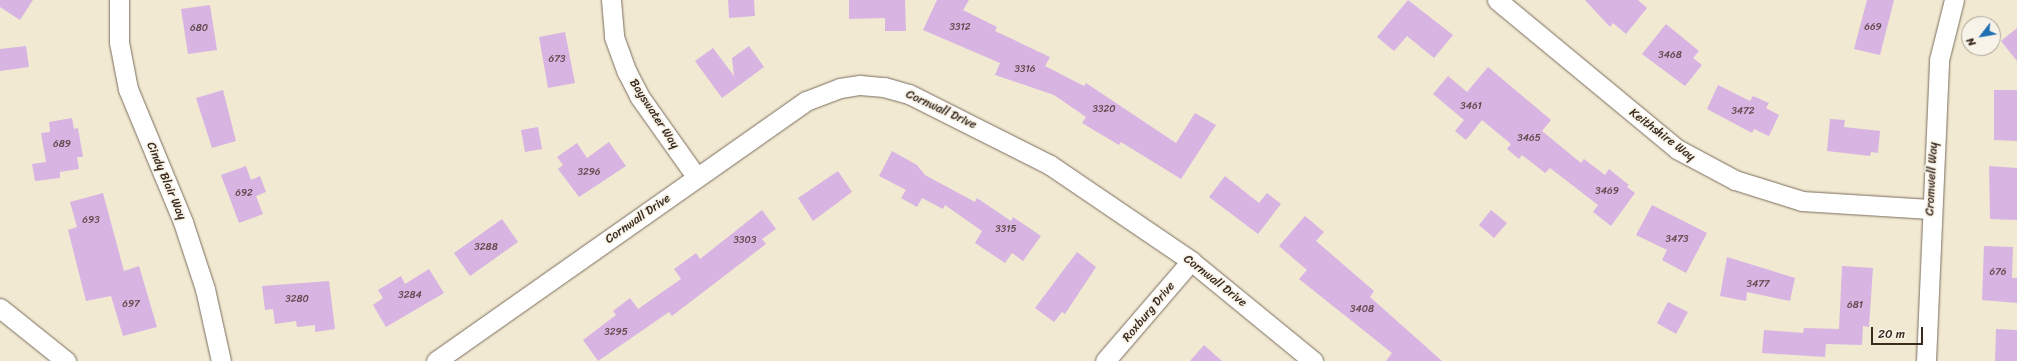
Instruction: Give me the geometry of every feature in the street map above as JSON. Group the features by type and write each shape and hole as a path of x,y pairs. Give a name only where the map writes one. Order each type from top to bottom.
{"street":[{"name":"Cindy Blair Way","path":"119,0 120,42 128,89 183,222 205,289 222,361"},
{"name":"Bayswater Way","path":"611,0 614,37 627,72 639,96 697,178"},
{"name":"Keithshire Way","path":"1497,0 1677,149 1734,180 1802,202 1930,209"},
{"name":"Cromwell Way","path":"1926,361 1930,209 1939,60 1954,0"},
{"name":"Cornwall Drive","path":"436,361 697,178 817,96 840,88 884,86 909,94 1050,165 1191,260 1313,361"},
{"name":"Roxburg Drive","path":"1105,361 1191,260"},
{"path":"0,308 66,361"}],"building":[{"path":"0,0 33,0 20,20 0,7"},
{"path":"728,0 754,0 755,16 729,18"},
{"path":"849,0 905,0 906,31 885,31 885,18 849,19"},
{"path":"937,0 969,0 963,10 997,27 995,31 1050,57 1045,66 1084,86 1086,83 1176,143 1195,113 1216,125 1181,179 1121,142 1119,145 1082,123 1086,117 1054,95 995,75 1000,63 923,30"},
{"path":"1408,0 1453,35 1434,58 1407,36 1394,51 1377,37"},
{"path":"1585,0 1638,0 1647,8 1626,34 1613,23 1610,27"},
{"path":"1867,0 1894,0 1880,55 1854,49"},
{"path":"210,5 217,50 188,54 181,9"},
{"path":"1666,24 1699,51 1693,58 1702,65 1685,86 1642,54"},
{"path":"2017,28 2017,61 2001,41"},
{"path":"565,32 575,83 548,88 539,37"},
{"path":"26,46 29,67 0,71 0,49"},
{"path":"749,46 764,67 722,98 695,61 713,48 734,76 732,58"},
{"path":"1488,67 1551,120 1542,131 1581,163 1584,159 1605,175 1609,169 1629,185 1627,187 1635,193 1611,226 1593,212 1598,205 1550,168 1545,173 1522,155 1519,159 1507,149 1511,144 1482,120 1466,140 1455,131 1464,120 1433,94 1448,76 1467,92"},
{"path":"1718,85 1750,101 1753,96 1769,103 1766,108 1779,115 1769,136 1754,129 1752,133 1707,109"},
{"path":"223,90 236,141 212,148 196,98"},
{"path":"1994,90 2017,90 2017,141 1994,140"},
{"path":"72,118 74,129 78,128 83,157 77,157 79,169 60,172 60,178 35,181 32,164 46,162 41,133 50,132 49,122"},
{"path":"1830,119 1845,120 1844,127 1880,131 1878,153 1871,152 1870,156 1827,151"},
{"path":"538,127 542,149 525,152 521,130"},
{"path":"609,142 626,166 579,197 558,169 563,165 557,157 577,143 587,158"},
{"path":"892,151 917,165 925,175 975,202 977,198 1011,221 1013,217 1041,236 1023,261 1012,253 1005,263 975,243 982,231 945,205 943,209 922,198 917,207 901,198 906,190 879,176"},
{"path":"246,166 251,180 260,176 266,192 256,196 263,214 239,223 221,175"},
{"path":"1989,166 2017,168 2017,220 1990,219"},
{"path":"838,171 852,192 813,221 798,198"},
{"path":"1225,176 1259,203 1267,193 1281,204 1258,234 1209,197"},
{"path":"103,193 124,271 139,266 157,327 123,336 111,296 86,301 68,230 77,227 70,202"},
{"path":"1652,205 1707,233 1686,273 1662,260 1667,250 1636,235"},
{"path":"762,210 776,229 762,239 766,244 672,316 669,312 598,361 583,340 616,315 613,311 630,298 638,309 681,279 674,269 696,253 700,259"},
{"path":"1491,210 1507,223 1494,238 1479,225"},
{"path":"1305,216 1324,232 1316,241 1374,291 1370,297 1442,361 1386,361 1392,353 1299,279 1307,270 1279,246"},
{"path":"502,219 518,242 470,276 454,253"},
{"path":"1984,246 2013,247 2012,278 2017,278 2017,303 1982,300"},
{"path":"1077,252 1096,267 1065,314 1062,312 1054,322 1035,308"},
{"path":"1727,257 1795,278 1790,301 1747,292 1746,301 1720,296"},
{"path":"1842,266 1873,268 1869,327 1863,326 1862,345 1826,344 1825,357 1762,353 1764,330 1803,333 1804,328 1839,329"},
{"path":"429,269 444,293 386,327 373,305 383,298 378,290 401,276 405,284"},
{"path":"329,281 335,329 315,332 315,325 297,327 296,321 275,324 273,309 265,310 262,286"},
{"path":"1668,302 1688,312 1676,334 1657,323"},
{"path":"1996,329 2017,330 2017,361 1995,361"},
{"path":"1204,345 1222,361 1190,361"}]}
